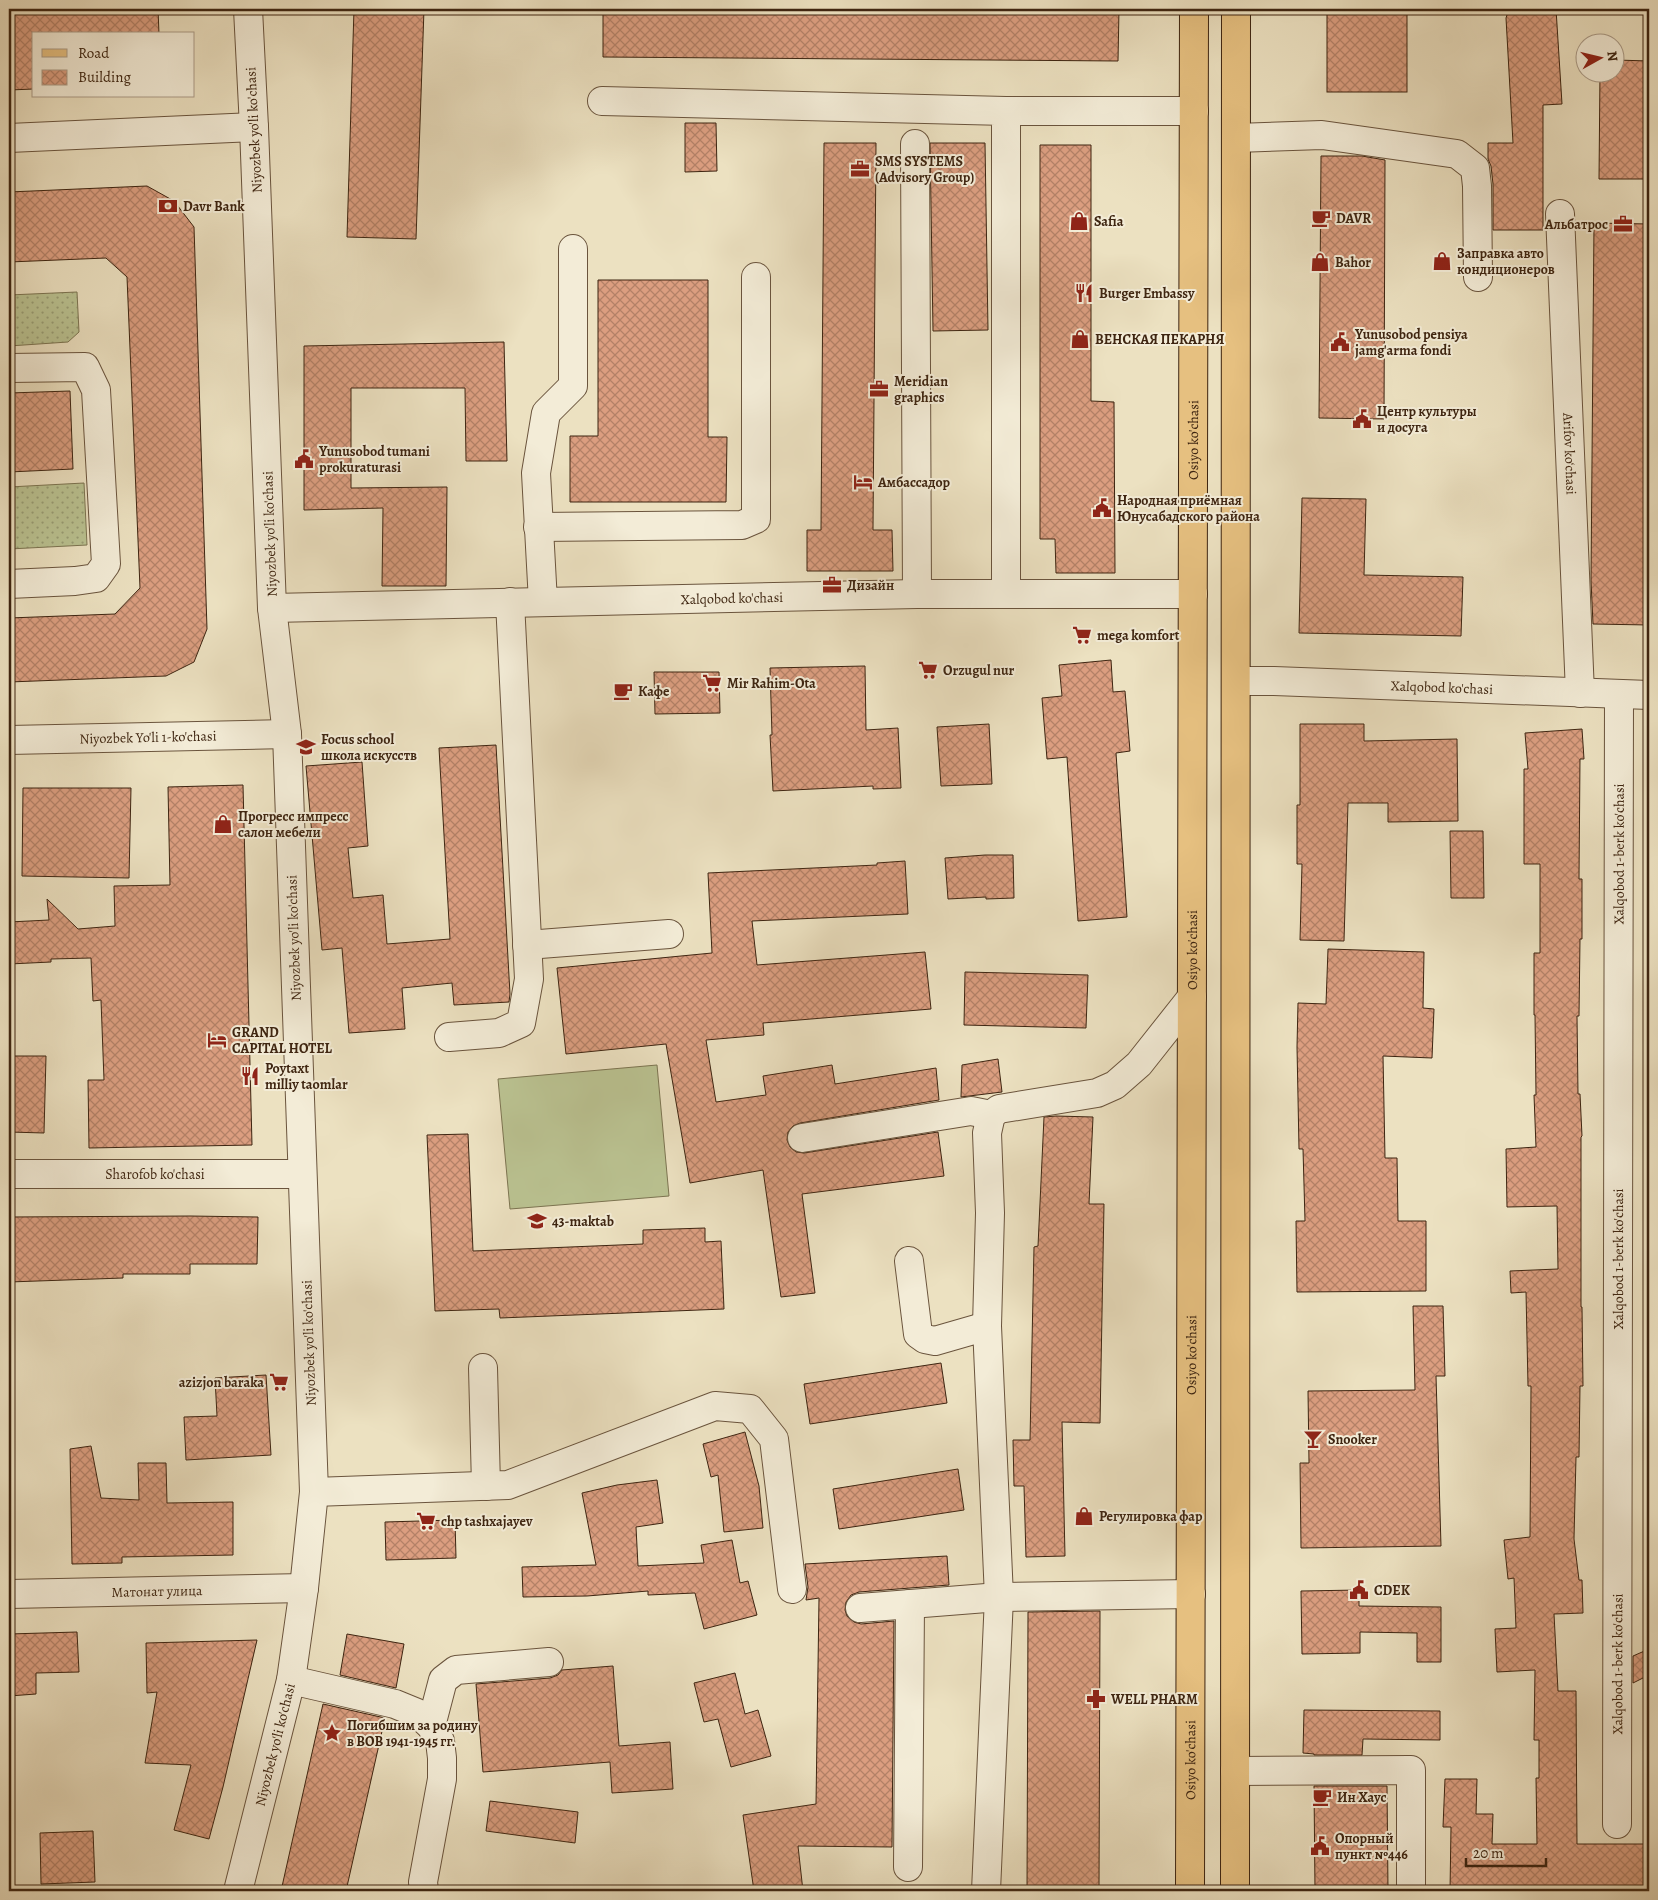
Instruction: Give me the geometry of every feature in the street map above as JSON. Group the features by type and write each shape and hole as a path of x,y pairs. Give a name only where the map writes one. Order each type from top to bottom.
{"main road":[{"name":"Osiyo ko'chasi","path":"1190,1891 1194,9"},
{"path":"1235,1891 1236,9"}],"street":[{"name":"Niyozbek yo'li ko'chasi","path":"238,1891 291,1680 304,1588 314,1492 287,734 272,608 248,9"},
{"path":"602,101 1006,110 1194,110"},
{"path":"1006,110 1006,593"},
{"path":"9,138 254,127"},
{"path":"1236,138 1322,135 1458,154 1475,168 1477,186 1478,277"},
{"path":"915,144 917,594"},
{"name":"Arifov ko‘chasi","path":"1560,214 1580,693"},
{"path":"543,602 536,473 546,413 573,386 573,249"},
{"path":"538,527 742,525 756,519 756,277"},
{"path":"9,368 85,367 96,390 106,564 96,578 75,581 9,584"},
{"name":"Xalqobod ko'chasi","path":"272,608 917,594 1193,594"},
{"path":"449,1037 500,1033 522,1023 529,979 510,602"},
{"name":"Xalqobod ko'chasi","path":"1236,681 1649,695"},
{"name":"Xalqobod 1-berk ko'chasi","path":"1617,1824 1620,695"},
{"name":"Niyozbek Yo'li 1-ko'chasi","path":"9,740 287,734"},
{"path":"527,945 669,934"},
{"path":"986,1891 999,1597 987,1326 990,1213 987,1133 991,1115 999,1109 1097,1093 1115,1085 1139,1064 1192,997"},
{"path":"802,1138 971,1111 991,1115"},
{"name":"Sharofob ko'chasi","path":"9,1174 302,1174"},
{"path":"909,1260 918,1334 924,1340 935,1341 987,1326"},
{"path":"483,1368 486,1486"},
{"path":"314,1492 508,1485 715,1406 750,1409 774,1439 792,1589"},
{"name":"Матонат улица","path":"9,1594 304,1588"},
{"path":"860,1608 999,1597 1191,1594"},
{"path":"908,1867 910,1604"},
{"path":"431,1726 443,1680 456,1670 549,1662"},
{"path":"291,1680 395,1704 417,1713 431,1726 440,1741 442,1779 423,1882 424,1891"},
{"path":"1235,1771 1411,1770 1412,1891"}],"green space":[{"path":"77,292 79,332 68,342 9,346 9,295"},
{"path":"84,483 87,545 9,549 9,487"},
{"path":"657,1065 669,1196 510,1209 498,1079"}],"building":[{"path":"84,9 158,9 159,32 32,32 32,89 9,90 9,15"},
{"path":"354,9 424,9 416,239 347,237"},
{"path":"603,9 1119,9 1118,61 603,57"},
{"path":"1327,9 1407,9 1407,92 1327,92"},
{"path":"1509,9 1556,9 1562,104 1543,105 1543,230 1493,230 1493,184 1491,166 1488,159 1488,143 1513,143 1506,18"},
{"path":"1626,60 1649,61 1649,179 1599,179 1600,82 1626,82"},
{"path":"685,123 716,123 717,171 685,172"},
{"path":"824,143 876,143 873,530 892,530 893,571 807,571 807,530 821,530"},
{"path":"930,143 985,143 988,330 933,331"},
{"path":"1040,145 1091,145 1091,401 1114,402 1115,573 1056,573 1055,539 1040,539"},
{"path":"1321,156 1362,156 1385,160 1384,419 1319,418"},
{"path":"147,186 174,201 194,227 207,629 194,662 166,676 9,682 9,618 115,614 140,588 127,277 106,258 9,262 9,192"},
{"path":"1594,223 1649,224 1649,625 1593,624 1591,581"},
{"path":"598,280 708,280 708,437 727,437 726,502 570,502 570,436 598,436"},
{"path":"504,342 507,461 466,461 465,388 351,388 351,488 447,487 446,586 382,586 383,508 304,510 304,346"},
{"path":"70,391 73,469 9,472 9,393"},
{"path":"1302,498 1366,499 1364,575 1463,577 1461,636 1299,633"},
{"path":"1111,660 1113,692 1125,691 1130,751 1116,753 1127,917 1078,921 1067,757 1047,759 1042,698 1062,696 1059,665"},
{"path":"865,666 866,730 898,728 901,788 873,789 873,786 773,791 770,735 772,735 770,668"},
{"path":"654,672 719,672 720,713 655,714"},
{"path":"989,724 992,784 941,786 937,727"},
{"path":"1300,724 1364,724 1364,741 1457,739 1458,821 1388,822 1388,803 1348,803 1344,941 1300,940 1302,864 1297,864 1297,805 1300,805"},
{"path":"1582,729 1584,759 1580,759 1579,879 1582,879 1582,939 1580,939 1579,1016 1577,1016 1578,1094 1580,1094 1582,1136 1581,1307 1583,1386 1580,1386 1579,1457 1576,1457 1574,1539 1579,1580 1582,1580 1583,1613 1554,1614 1558,1691 1576,1691 1577,1844 1649,1844 1649,1891 1450,1891 1451,1827 1443,1827 1445,1779 1477,1779 1476,1814 1493,1814 1492,1844 1537,1844 1536,1778 1539,1778 1539,1740 1534,1740 1535,1670 1497,1672 1495,1629 1516,1628 1514,1578 1508,1579 1504,1540 1530,1537 1531,1386 1528,1386 1526,1292 1511,1293 1510,1271 1558,1269 1557,1206 1507,1207 1506,1149 1536,1147 1534,953 1540,953 1540,864 1524,864 1524,769 1528,769 1525,733"},
{"path":"496,745 509,1002 454,1005 452,983 402,988 405,1029 349,1033 342,948 322,950 306,766 362,762 368,846 348,848 353,898 383,895 387,944 450,939 439,748"},
{"path":"243,785 252,1145 89,1148 88,1080 104,1080 101,1000 93,1001 91,958 51,959 51,962 9,964 9,922 49,920 47,899 78,929 115,926 114,886 170,885 168,787"},
{"path":"23,788 131,788 129,878 22,876"},
{"path":"1450,831 1483,831 1484,898 1451,898"},
{"path":"1013,855 1014,898 948,899 945,858"},
{"path":"905,861 908,914 752,921 757,965 925,952 931,1009 763,1023 764,1035 706,1040 716,1102 766,1095 763,1076 832,1065 835,1084 936,1068 939,1100 800,1123 793,1126 788,1132 787,1140 790,1147 796,1152 804,1153 938,1132 944,1176 802,1194 815,1293 781,1297 763,1170 690,1183 666,1044 566,1054 557,968 712,953 708,873 877,865 877,863"},
{"path":"1328,949 1424,952 1423,1008 1434,1009 1432,1058 1383,1056 1385,1158 1397,1158 1398,1221 1426,1221 1426,1291 1297,1292 1296,1221 1305,1221 1303,1149 1299,1149 1298,1003 1326,1004"},
{"path":"965,972 1088,975 1086,1028 964,1025"},
{"path":"9,1056 46,1056 44,1133 9,1132"},
{"path":"998,1059 1002,1092 961,1097 962,1065"},
{"path":"1044,1117 1093,1117 1089,1204 1104,1204 1100,1423 1062,1422 1065,1556 1026,1557 1024,1486 1014,1486 1013,1440 1030,1440 1034,1247 1038,1246"},
{"path":"468,1134 473,1251 643,1244 643,1230 705,1228 705,1242 721,1241 724,1309 500,1318 499,1309 435,1311 427,1135"},
{"path":"9,1217 258,1217 257,1264 190,1264 190,1274 123,1274 123,1278 9,1282"},
{"path":"1413,1306 1443,1306 1445,1376 1436,1376 1441,1546 1301,1548 1300,1463 1309,1463 1308,1391 1415,1390"},
{"path":"941,1363 947,1403 810,1424 804,1384"},
{"path":"266,1375 271,1455 186,1460 184,1417 217,1416 215,1378"},
{"path":"745,1432 759,1486 763,1528 724,1532 718,1475 711,1477 703,1444"},
{"path":"91,1446 101,1498 139,1500 138,1463 166,1463 167,1503 233,1502 233,1555 122,1557 122,1563 72,1564 70,1449"},
{"path":"958,1469 964,1510 839,1529 833,1489"},
{"path":"657,1480 663,1523 636,1527 638,1566 704,1563 701,1545 732,1540 740,1583 748,1581 757,1615 704,1629 695,1593 648,1595 648,1591 587,1596 523,1597 522,1567 596,1565 582,1493 617,1485"},
{"path":"455,1520 456,1558 386,1560 385,1522"},
{"path":"947,1556 949,1585 859,1592 851,1595 846,1602 845,1610 847,1616 854,1622 861,1624 894,1621 892,1847 798,1846 803,1891 754,1891 743,1815 816,1804 819,1598 806,1600 808,1587 805,1564"},
{"path":"1359,1590 1359,1606 1441,1607 1441,1662 1417,1662 1417,1633 1360,1632 1360,1653 1302,1654 1301,1591"},
{"path":"1100,1611 1099,1891 1027,1891 1028,1612"},
{"path":"77,1632 79,1672 36,1673 36,1694 9,1696 9,1634"},
{"path":"347,1634 404,1644 396,1688 340,1675"},
{"path":"257,1640 209,1839 174,1830 191,1765 145,1763 157,1692 147,1693 146,1643"},
{"path":"1649,1649 1649,1675 1633,1683 1633,1656"},
{"path":"613,1666 619,1746 670,1742 673,1789 612,1793 610,1762 483,1772 476,1684 550,1678 558,1675 562,1670"},
{"path":"735,1673 745,1714 758,1710 771,1756 731,1767 718,1719 704,1722 694,1683"},
{"path":"323,1704 385,1718 346,1891 281,1891"},
{"path":"1304,1710 1440,1711 1440,1740 1363,1739 1362,1755 1314,1755 1303,1753"},
{"path":"1314,1786 1387,1786 1388,1891 1315,1891"},
{"path":"490,1801 578,1812 575,1843 486,1831"},
{"path":"93,1831 95,1882 41,1884 40,1833"}],"place":[{"name":"SMS SYSTEMS (Advisory Group)","path":"860,169"},
{"name":"Davr Bank","path":"168,206"},
{"name":"DAVR","path":"1321,218"},
{"name":"Safia","path":"1079,221"},
{"name":"Альбатрос","path":"1623,224"},
{"name":"Заправка авто кондиционеров","path":"1442,261"},
{"name":"Bahor","path":"1320,262"},
{"name":"Burger Embassy","path":"1084,293"},
{"name":"ВЕНСКАЯ ПЕКАРНЯ","path":"1080,339"},
{"name":"Yunusobod pensiya jamg'arma fondi","path":"1340,342"},
{"name":"Meridian graphics","path":"879,389"},
{"name":"Центр культуры и досуга","path":"1362,419"},
{"name":"Yunusobod tumani prokuraturasi","path":"304,459"},
{"name":"Амбассадор","path":"863,482"},
{"name":"Народная приёмная Юнусабадского района","path":"1102,508"},
{"name":"Дизайн","path":"832,585"},
{"name":"mega komfort","path":"1082,635"},
{"name":"Orzugul nur","path":"928,670"},
{"name":"Mir Rahim-Ota","path":"712,683"},
{"name":"Кафе","path":"623,691"},
{"name":"Focus school школа искусств","path":"306,747"},
{"name":"Прогресс импресс салон мебели","path":"223,824"},
{"name":"GRAND CAPITAL HOTEL","path":"217,1040"},
{"name":"Poytaxt milliy taomlar","path":"250,1076"},
{"name":"43-maktab","path":"537,1221"},
{"name":"azizjon baraka","path":"279,1382"},
{"name":"Snooker","path":"1313,1439"},
{"name":"Регулировка фар","path":"1084,1516"},
{"name":"chp tashxajayev","path":"426,1521"},
{"name":"CDEK","path":"1359,1590"},
{"name":"WELL PHARM","path":"1096,1699"},
{"name":"Погибшим за родину в ВОВ 1941-1945 гг.","path":"332,1733"},
{"name":"Ин Хаус","path":"1322,1797"},
{"name":"Опорный пункт №446","path":"1320,1846"}]}
